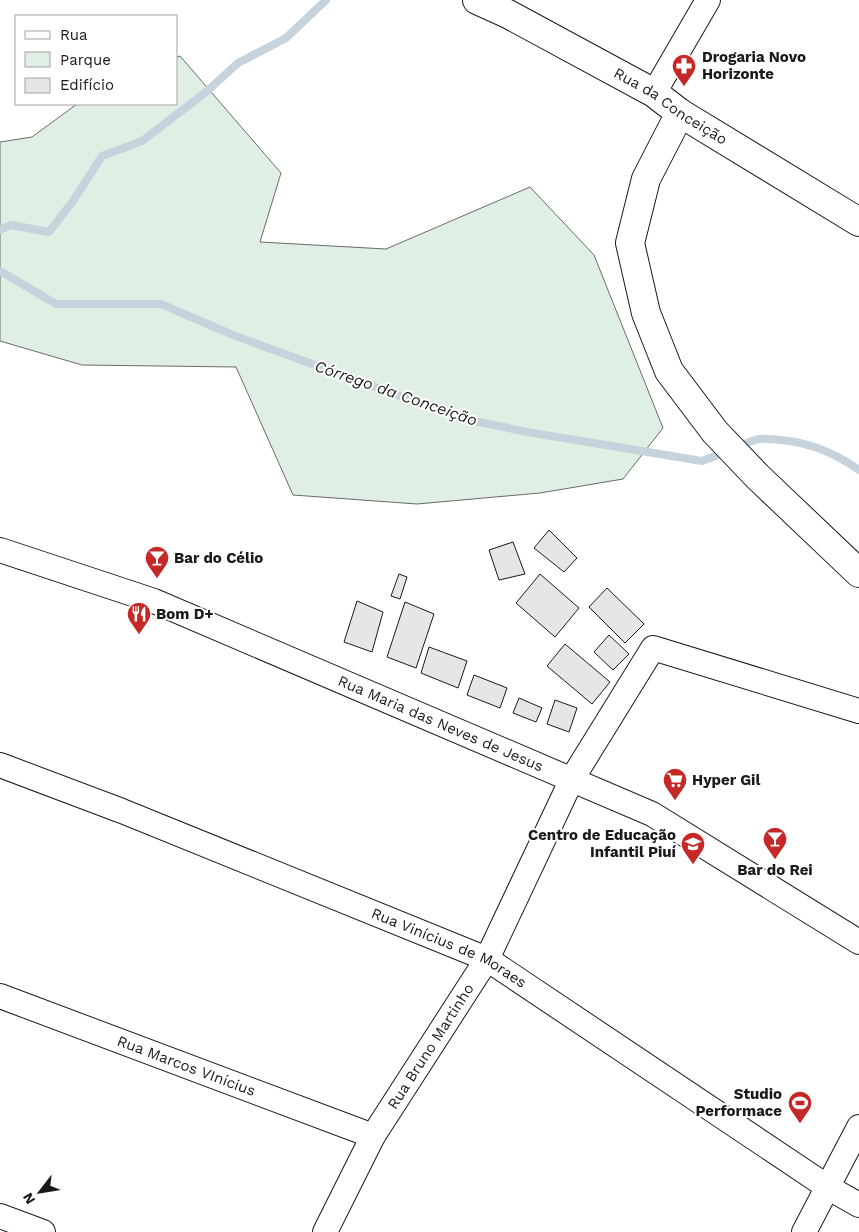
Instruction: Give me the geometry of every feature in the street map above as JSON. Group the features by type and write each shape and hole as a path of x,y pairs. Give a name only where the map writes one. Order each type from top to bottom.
{"street":[{"name":"Rua da Conceição","path":"477,0 508,14 654,93 680,113 859,222"},
{"path":"654,93 708,0"},
{"path":"680,113 646,180 630,243 646,312 669,370 715,432 758,477 859,573"},
{"name":"Rua Maria das Neves de Jesus","path":"0,550 154,601 652,814 859,942"},
{"name":"Rua Bruno Martinho","path":"325,1232 373,1136 487,959 572,779 653,648 859,711"},
{"name":"Rua Vinícius de Moraes","path":"0,765 122,810 487,959 829,1188 859,1205"},
{"name":"Rua Marcos VInícius","path":"0,996 373,1136"},
{"path":"804,1232 829,1188 859,1127"},
{"path":"0,1216 43,1232"}],"green space":[{"path":"178,56 180,56 281,173 260,242 386,249 530,187 594,255 663,428 623,479 540,493 417,504 293,495 236,367 82,365 0,341 0,142 32,137 76,105 178,105"}],"building":[{"path":"549,530 577,558 564,572 534,548"},
{"path":"513,542 525,574 499,580 489,550"},
{"path":"399,574 407,577 400,599 391,596"},
{"path":"540,574 579,608 555,637 516,603"},
{"path":"607,588 644,624 625,643 589,607"},
{"path":"357,601 383,612 372,652 344,642"},
{"path":"405,602 434,614 416,668 387,657"},
{"path":"609,635 629,654 613,670 594,652"},
{"path":"565,644 610,682 592,704 547,666"},
{"path":"429,647 467,661 458,688 421,673"},
{"path":"474,675 507,688 500,708 467,695"},
{"path":"519,698 542,708 536,722 513,713"},
{"path":"555,700 577,708 569,732 547,724"}],"waterway":[{"path":"0,230 11,225 49,232 73,201 102,156 142,141 206,92 238,63 286,38 326,0"},
{"name":"Córrego da Conceição","path":"0,271 56,304 161,304 233,335 460,418 527,432 702,461 726,452"},
{"name":"Córrego da Conceição","path":"737,447 759,439 786,440 812,446 836,456 859,470"}],"place":[{"name":"Drogaria Novo Horizonte","path":"684,87"},
{"name":"Bar do Célio","path":"157,579"},
{"name":"Bom D+","path":"139,635"},
{"name":"Hyper Gil","path":"675,801"},
{"name":"Bar do Rei","path":"775,860"},
{"name":"Centro de Educação Infantil Piuí","path":"693,865"},
{"name":"Studio Performace","path":"800,1124"}]}
